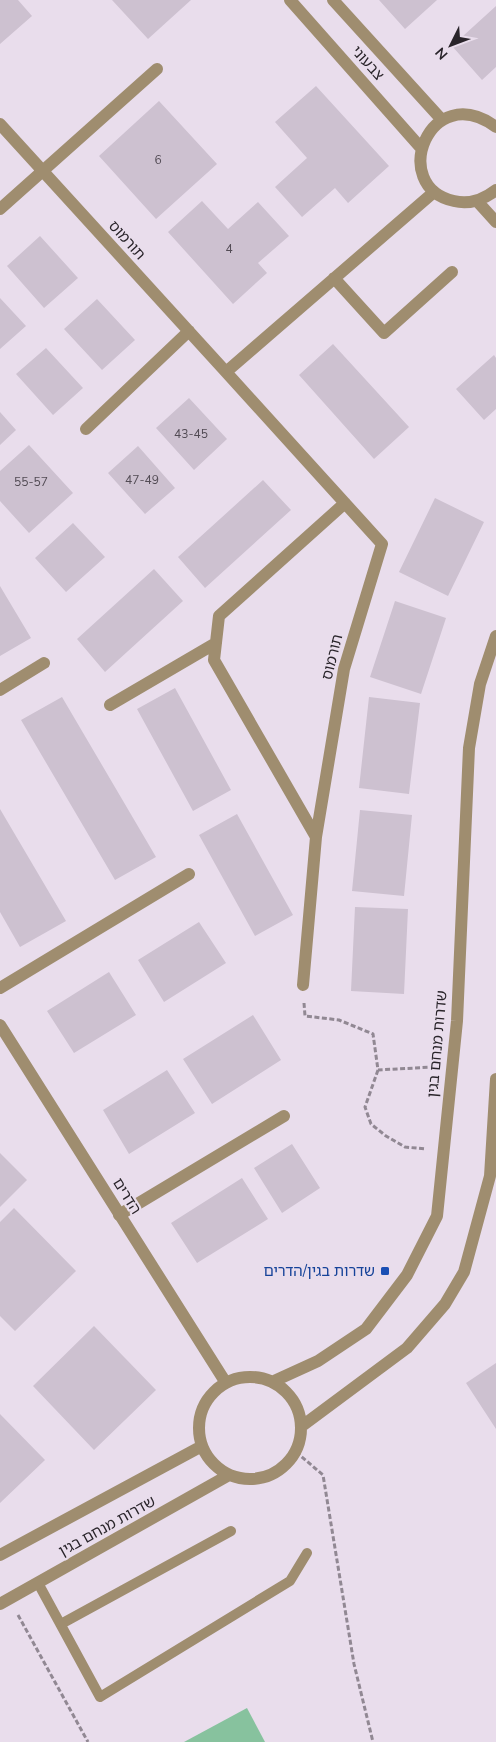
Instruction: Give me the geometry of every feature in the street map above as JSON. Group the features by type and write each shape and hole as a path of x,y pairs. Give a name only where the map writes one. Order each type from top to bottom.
{"street":[{"name":"צבעוני","path":"290,0 421,148"},
{"name":"צבעוני","path":"333,0 442,120"},
{"path":"0,209 41,170 157,68"},
{"path":"496,127 484,119 470,114 455,115 442,120 425,137 421,148 422,171 434,192 447,200 462,203 477,201 496,190"},
{"name":"תורמוס","path":"0,124 382,544 344,669 316,837 303,985"},
{"path":"226,372 434,192"},
{"path":"477,201 496,222"},
{"path":"334,278 384,333 452,272"},
{"path":"86,429 189,331"},
{"path":"316,837 214,660 219,616 345,503"},
{"name":"שדרות מנחם בגין","path":"272,1382 318,1362 366,1329 407,1275 437,1216 457,1021 469,748 480,684 496,636"},
{"path":"110,705 216,643"},
{"path":"0,690 44,663"},
{"path":"0,988 189,874"},
{"name":"הדרים","path":"0,1026 226,1383"},
{"path":"302,1426 407,1348 445,1304 464,1272 490,1176 496,1079"},
{"path":"119,1214 284,1116"},
{"path":"254,1377 272,1382 288,1394 298,1409 302,1426 296,1452 288,1464 274,1474 264,1478 247,1480 229,1475 211,1461 202,1446 199,1427 203,1409 212,1394 226,1383 237,1379 254,1377"},
{"name":"שדרות מנחם בגין","path":"0,1555 202,1446"},
{"name":"שדרות מנחם בגין","path":"5,1602 229,1475"}],"lane":[{"path":"60,1624 231,1531"},
{"path":"38,1583 100,1698 290,1581 308,1553"}],"path":[{"path":"303,985 305,1016 339,1020 373,1034 378,1070 366,1107 371,1124 386,1136 405,1147 443,1152"},
{"path":"378,1070 429,1066 452,1071"},
{"path":"296,1452 323,1476 354,1664 373,1742"},
{"path":"5,1602 88,1742"}],"green space":[{"path":"247,1708 265,1742 184,1742"}],"building":[{"path":"0,0 18,0 32,16 0,44"},
{"path":"112,0 191,0 148,39"},
{"path":"379,0 437,0 405,29"},
{"path":"496,6 496,67 482,80 452,46"},
{"path":"316,86 389,166 348,203 335,188 302,217 275,187 307,158 275,122"},
{"path":"159,101 217,164 156,219 99,156"},
{"path":"202,201 228,229 258,202 289,236 258,263 267,273 233,304 168,232"},
{"path":"40,236 78,278 44,308 7,266"},
{"path":"0,298 26,326 0,349"},
{"path":"97,299 135,340 102,370 64,329"},
{"path":"333,344 409,427 374,459 299,375"},
{"path":"46,348 83,388 53,415 16,374"},
{"path":"494,355 496,358 496,409 484,420 456,389"},
{"path":"189,398 227,439 194,470 156,428"},
{"path":"0,412 16,430 0,445"},
{"path":"29,445 73,493 29,533 0,501 0,471"},
{"path":"138,446 175,488 145,514 108,473"},
{"path":"263,480 291,510 205,588 178,557"},
{"path":"435,498 484,522 448,596 399,572"},
{"path":"73,523 105,557 66,592 35,558"},
{"path":"154,569 183,601 105,672 77,639"},
{"path":"0,586 31,638 0,656"},
{"path":"395,601 446,618 421,694 370,677"},
{"path":"175,688 231,790 193,811 137,709"},
{"path":"62,697 156,857 115,880 21,720"},
{"path":"369,697 420,703 409,794 359,788"},
{"path":"0,809 66,921 20,947 0,912"},
{"path":"360,810 412,815 404,896 352,891"},
{"path":"237,814 293,915 255,936 199,835"},
{"path":"355,907 408,909 404,994 351,991"},
{"path":"199,922 226,963 164,1002 138,960"},
{"path":"109,972 136,1015 74,1053 47,1011"},
{"path":"253,1015 281,1060 212,1104 183,1059"},
{"path":"167,1070 195,1113 129,1154 103,1110"},
{"path":"292,1144 320,1188 282,1213 254,1168"},
{"path":"0,1153 27,1180 0,1207"},
{"path":"242,1178 268,1219 197,1263 171,1223"},
{"path":"14,1208 76,1271 15,1331 0,1316 0,1222"},
{"path":"94,1326 156,1390 94,1450 33,1386"},
{"path":"496,1363 496,1429 466,1383"},
{"path":"0,1414 45,1460 0,1503"}],"place":[{"name":"שדרות בגין/הדרים","path":"385,1271"}]}
